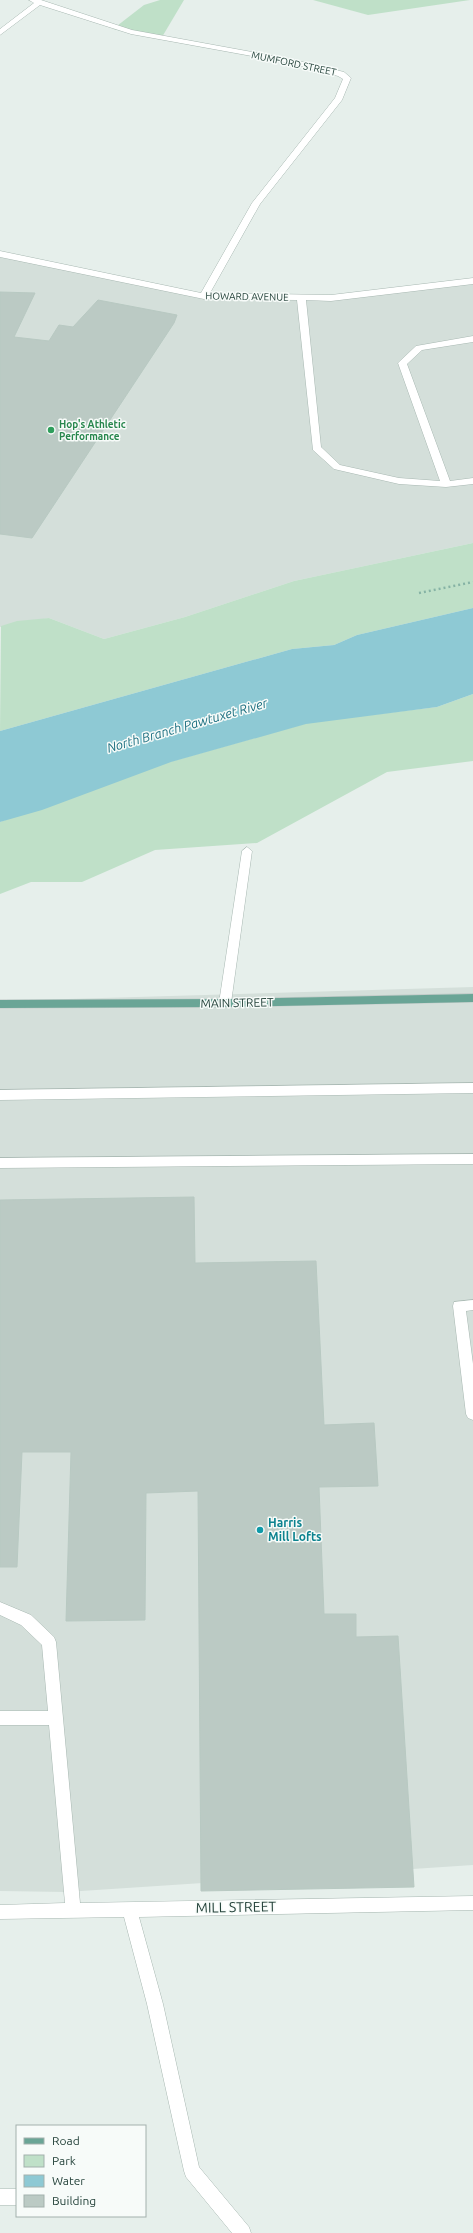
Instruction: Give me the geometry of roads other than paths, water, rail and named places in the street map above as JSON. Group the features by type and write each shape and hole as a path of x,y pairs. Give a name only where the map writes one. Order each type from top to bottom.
{"main road":[{"name":"MAIN STREET","path":"0,1004 225,1003 473,998"}],"street":[{"path":"0,33 36,2"},
{"name":"MUMFORD STREET","path":"36,2 131,32 290,61 341,74 347,78 339,98 256,203 204,296"},
{"name":"HOWARD AVENUE","path":"0,254 204,296 331,298 473,281"},
{"path":"300,297 316,448 337,467 399,481 446,484 473,481"},
{"path":"446,484 402,363 419,348 473,339"},
{"path":"225,1003 247,851"},
{"path":"0,1095 473,1088"},
{"path":"0,1163 473,1159"},
{"path":"473,1306 459,1306 473,1414"},
{"path":"0,1608 26,1620 49,1642 73,1911"},
{"path":"0,1718 56,1718"},
{"name":"MILL STREET","path":"0,1912 473,1903"},
{"path":"130,1910 154,2004 192,2171 243,2233"},
{"path":"0,2197 16,2197"}],"water":[{"name":"North Branch Pawtuxet River","path":"473,608 473,694 437,707 306,724 171,762 42,810 0,822 0,731 292,649 334,645 357,635"}],"place":[{"name":"Hop's Athletic Performance","path":"51,430"},
{"name":"Harris Mill Lofts","path":"260,1530"}]}
